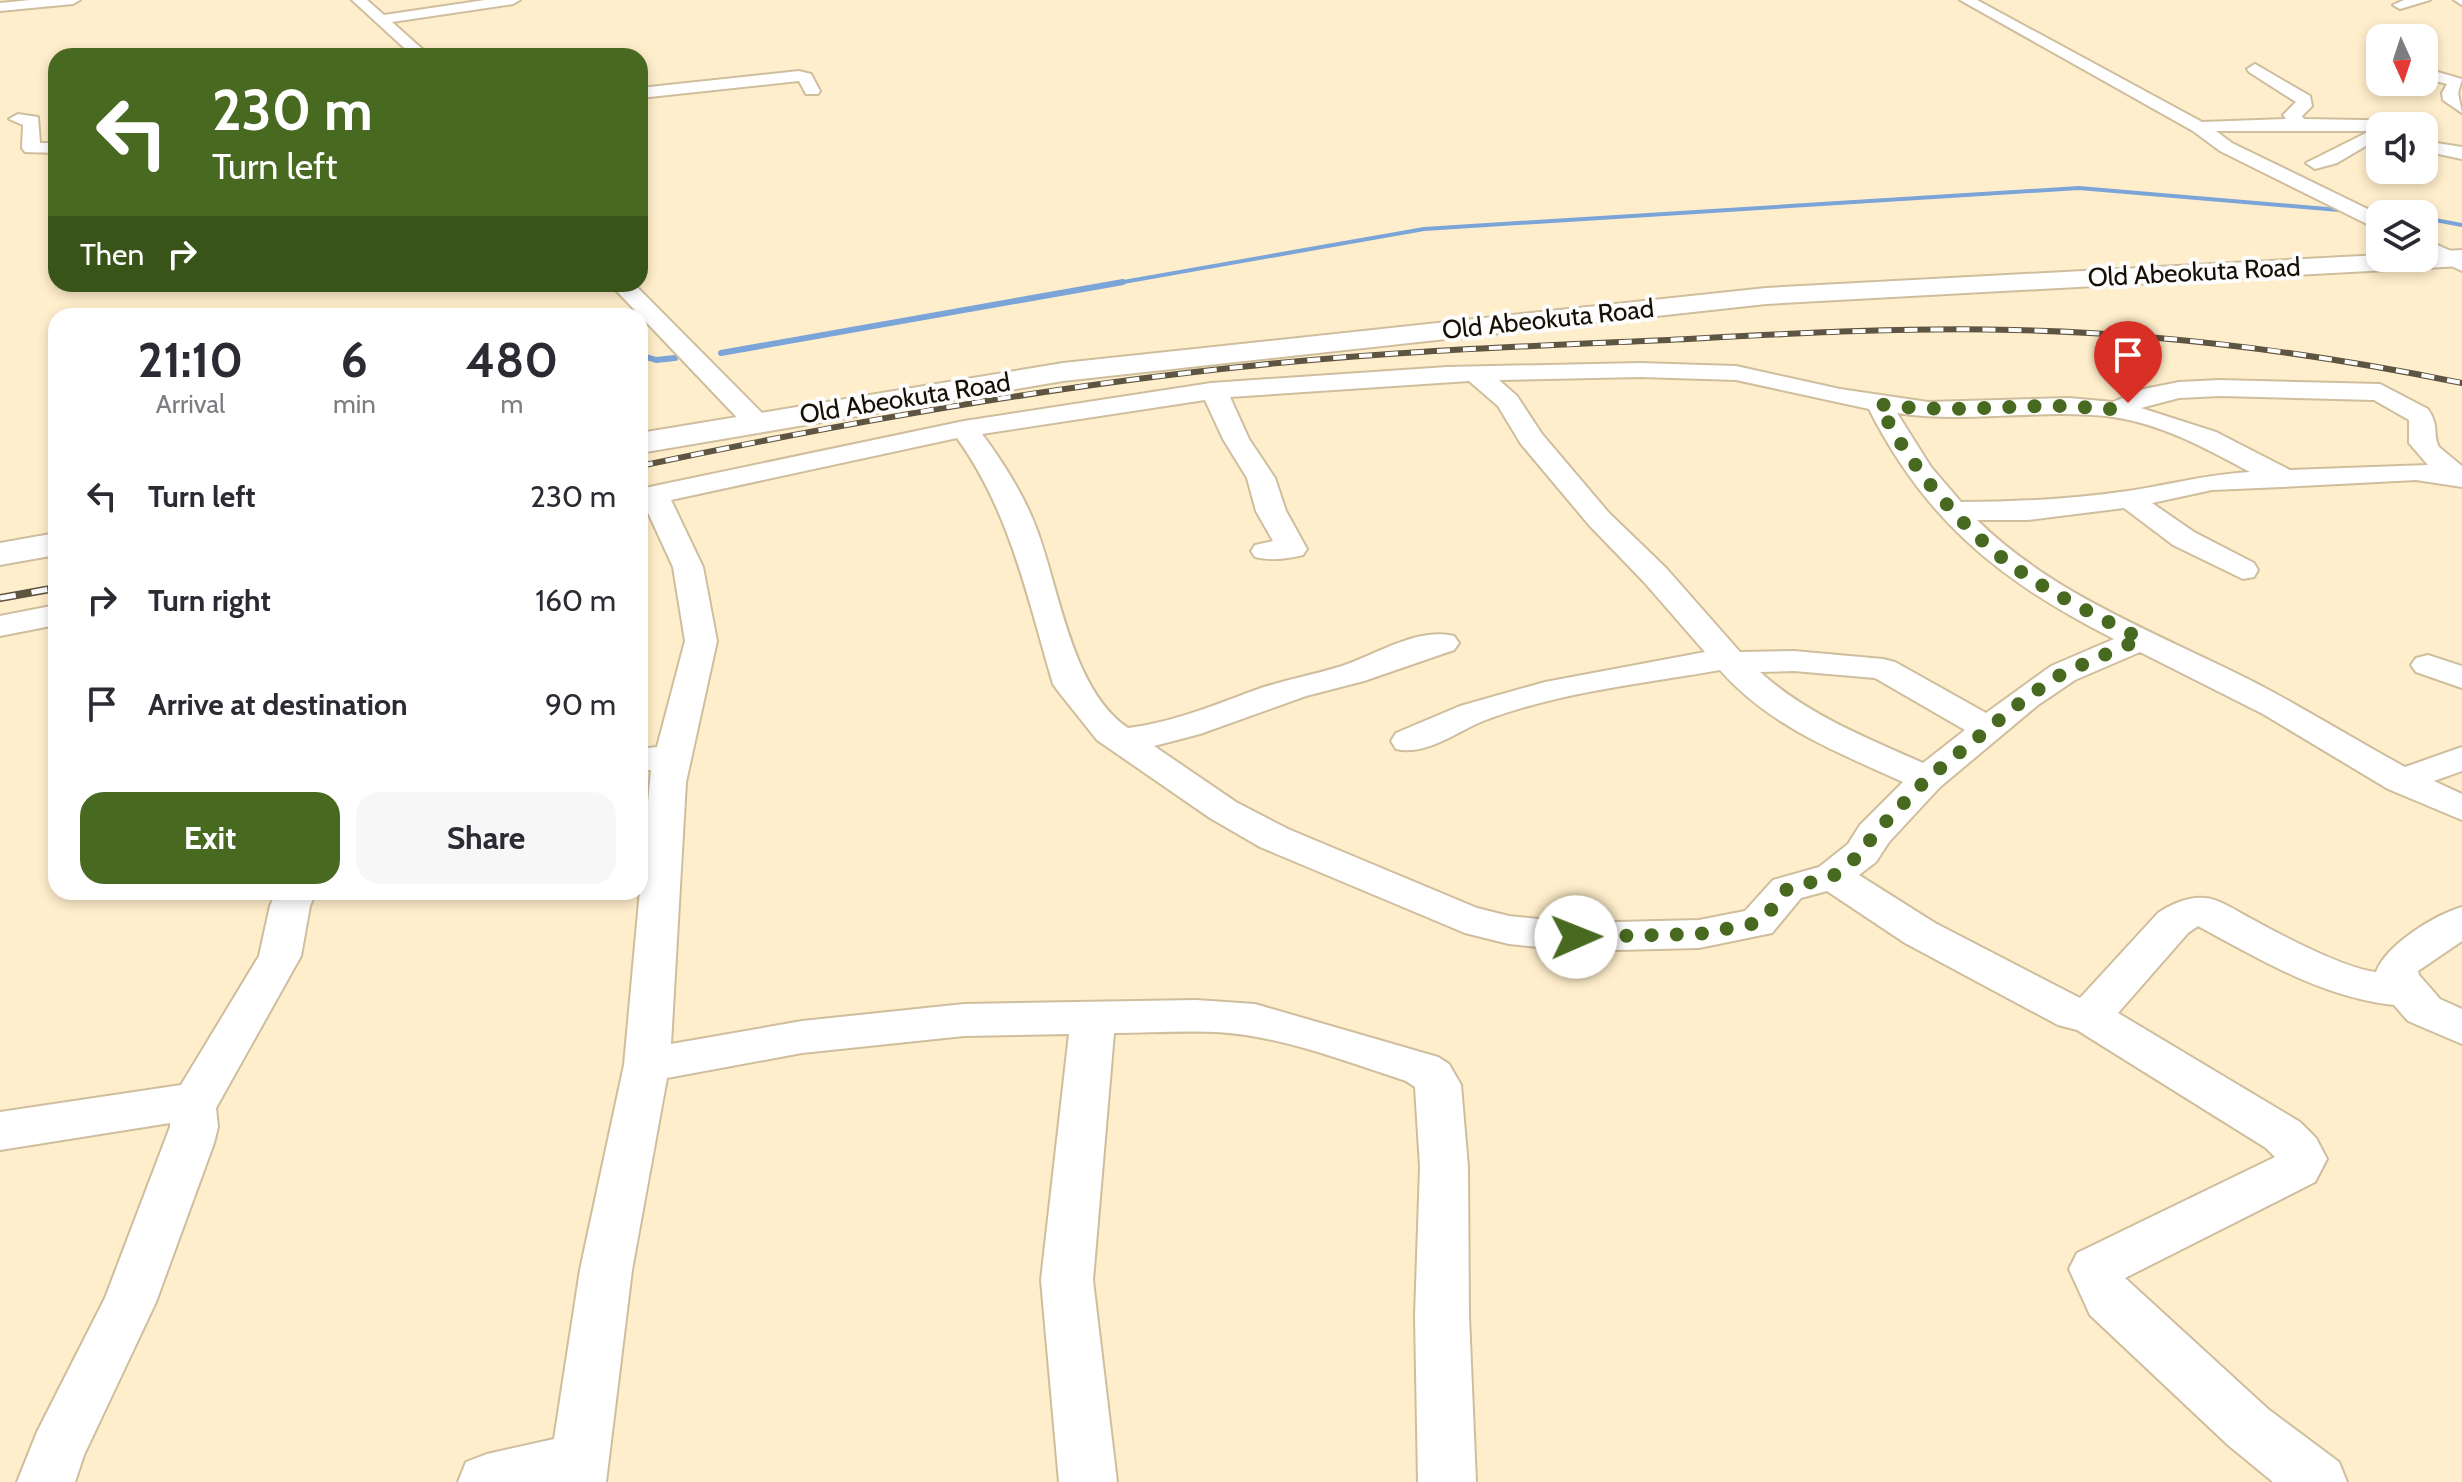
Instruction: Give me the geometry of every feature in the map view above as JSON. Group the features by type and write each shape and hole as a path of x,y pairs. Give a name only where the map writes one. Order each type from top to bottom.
{"highway":[{"name":"Old Abeokuta Road","path":"648,442 1063,372 1766,296 2459,260"},
{"path":"0,554 48,545"}],"street":[{"path":"0,7 73,0"},
{"path":"359,0 414,48"},
{"path":"384,19 513,0"},
{"path":"1967,0 2199,127 2226,147 2366,216"},
{"path":"2400,5 2423,0"},
{"path":"2255,69 2304,100 2304,106 2292,115 2295,124"},
{"path":"648,92 799,76 805,77 812,91"},
{"path":"2438,77 2456,82 2450,93 2451,100 2462,108"},
{"path":"9,120 43,116"},
{"path":"9,120 32,121 31,148 48,148"},
{"path":"2295,124 2366,137"},
{"path":"2199,127 2366,125"},
{"path":"2315,163 2331,161 2359,140 2366,139"},
{"path":"2438,149 2462,153"},
{"path":"2438,251 2459,260"},
{"path":"629,292 644,308"},
{"path":"648,312 757,423"},
{"path":"648,496 964,429 1211,391 1476,374 1640,370 1736,373 1879,404 1928,410 2069,406 2117,410 2173,425 2206,438 2285,479"},
{"path":"1476,374 1508,401 1531,438 1599,519 1772,701 1810,726 1927,779"},
{"path":"2117,410 2144,397 2179,390 2295,388 2380,392 2419,415 2424,424 2423,443 2428,452 2461,479"},
{"path":"1211,391 1261,478 1271,511 1292,549 1266,551"},
{"path":"1879,404 1901,444 1955,511 1982,541 2018,570 2141,639 2274,707 2401,781 2462,808"},
{"path":"964,429 984,456 1021,527 1047,620 1070,684 1093,714 1122,740 1223,810 1274,838 1465,919 1509,930 1576,937 1699,934 1757,923 1787,889 1833,876 1862,853 1874,834 1927,779 1988,728 2063,673 2141,639"},
{"path":"1955,511 2027,511 2130,499 2212,482 2416,472 2461,479"},
{"path":"487,1482 579,1471 606,1270 647,1065 667,782 656,758 701,641 688,567 648,498"},
{"path":"2130,499 2191,546 2243,570"},
{"path":"0,626 48,617"},
{"path":"1122,740 1150,737 1186,727 1295,689 1360,672 1406,651 1442,643"},
{"path":"1409,741 1472,713 1557,689 1730,660 1794,661 1883,669 1988,728"},
{"path":"2428,665 2462,678"},
{"path":"2401,781 2462,758"},
{"path":"1833,876 1871,903 1993,974 2074,1014 2088,1016 2283,1135 2299,1151 2303,1159 2298,1168 2095,1269 2109,1299 2248,1427 2318,1482"},
{"path":"46,1482 57,1451 130,1302 190,1143 194,1127 192,1108 280,956 293,900"},
{"path":"2088,1016 2173,923 2186,914 2203,911 2272,948 2361,986 2403,990"},
{"path":"2462,921 2403,961 2397,970 2397,979 2403,990 2424,1010 2462,1028"},
{"path":"1088,1482 1067,1280 1093,1016"},
{"path":"647,1065 802,1037 964,1020 1196,1016 1255,1020 1422,1069 1433,1076 1438,1085 1444,1167 1442,1316 1447,1482"},
{"path":"0,1131 180,1103 192,1108"}],"waterway":[{"path":"1112,284 1424,229 2079,188 2339,210"},
{"path":"2438,221 2462,225"},
{"path":"721,353 1123,282"},
{"path":"648,358 675,358"}],"railway":[{"path":"648,464 939,409 1164,376 1392,354 1783,334 1968,329 2127,335 2239,346 2351,362 2462,383"},
{"path":"0,598 48,589"}],"route":[{"path":"1576,937 1699,934 1757,923 1787,889 1833,876 1862,853 1874,834 1927,779 2026,698 2063,673 2141,639 2018,570 1982,541 1947,503 1901,444 1879,404 1928,410 2069,406 2117,410 2128,403"}]}
